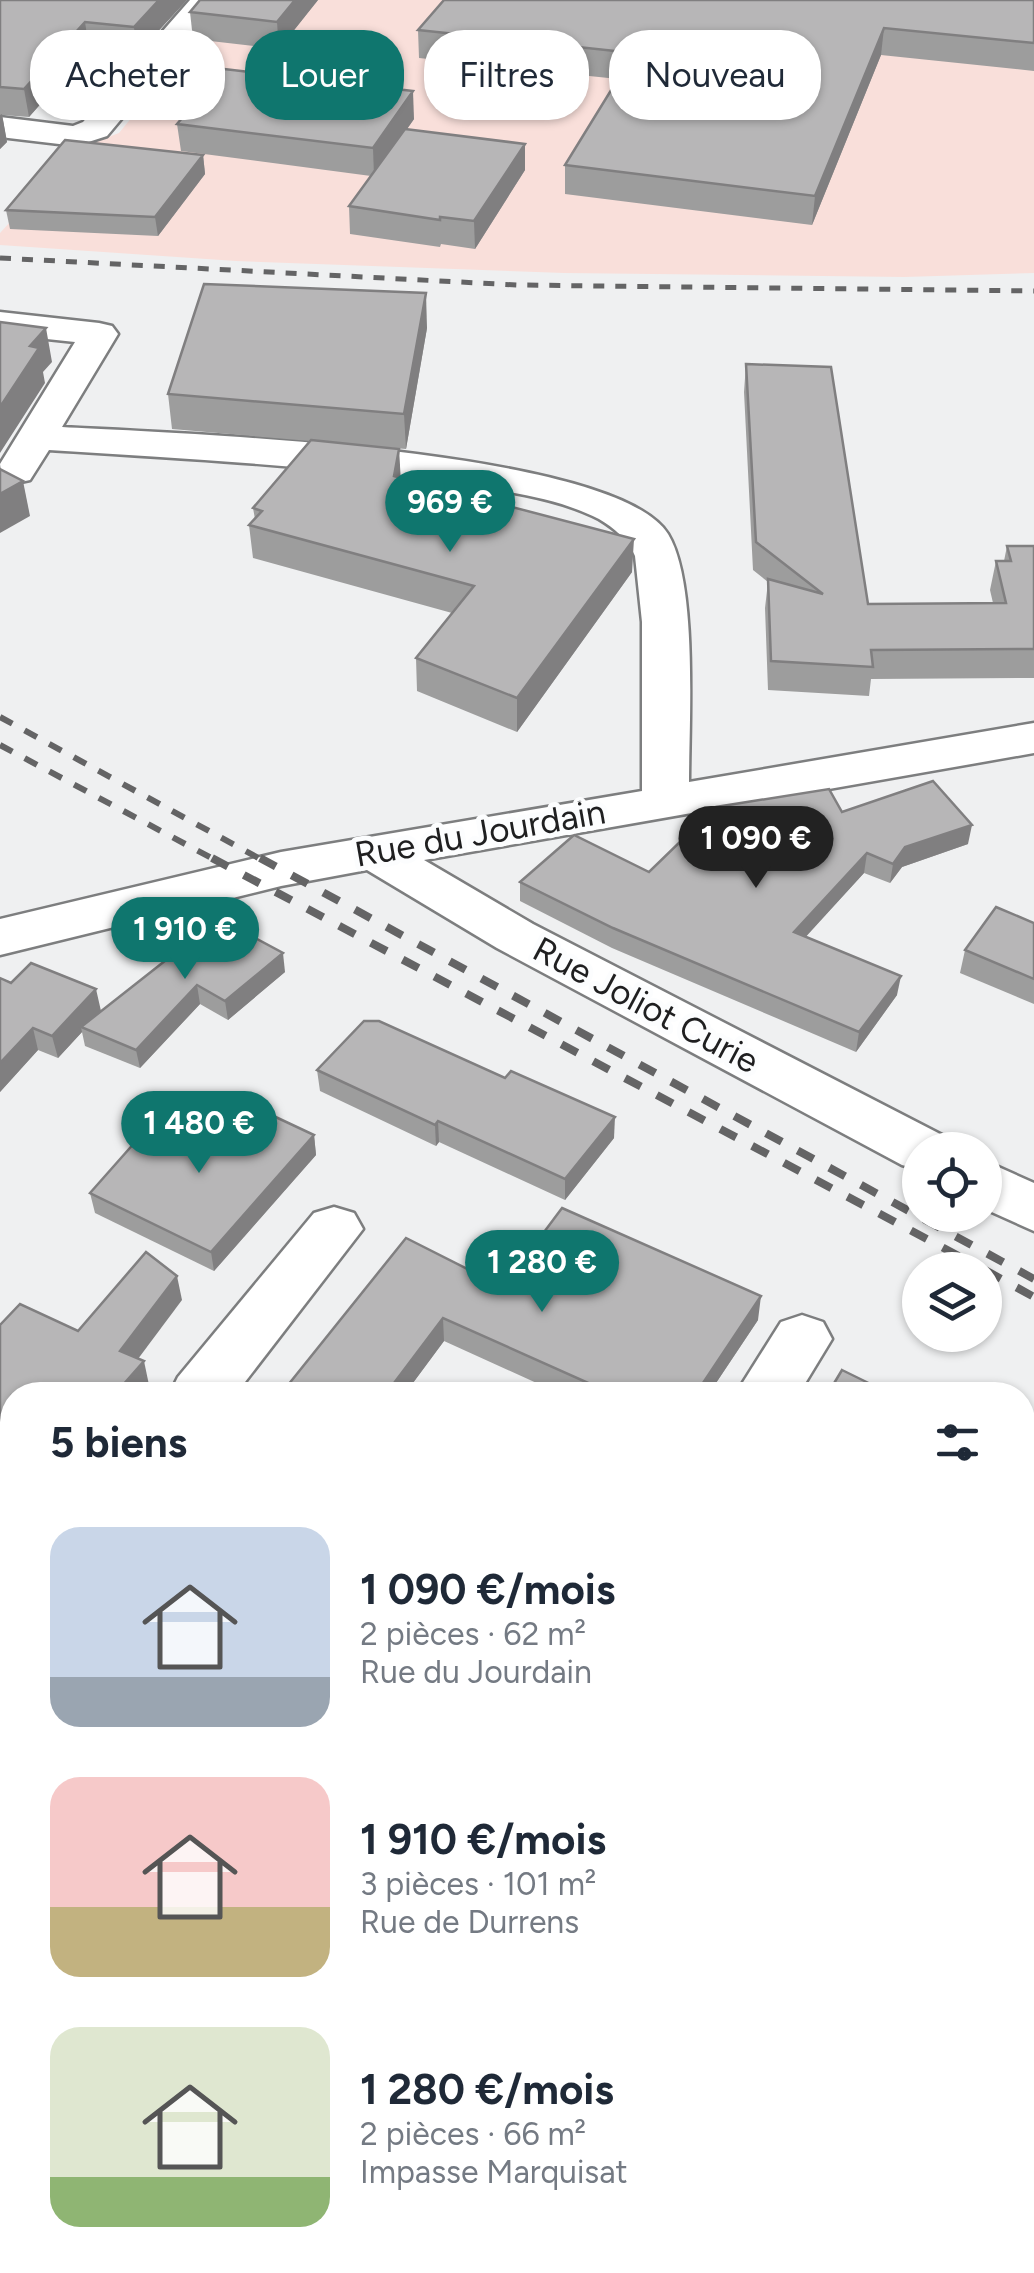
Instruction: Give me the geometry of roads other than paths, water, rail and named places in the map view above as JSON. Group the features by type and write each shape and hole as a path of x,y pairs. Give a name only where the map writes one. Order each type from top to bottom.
{"street":[{"path":"0,127 76,136 95,129 206,0"},
{"path":"0,322 99,334 26,454 466,471 597,501 633,519 648,536 660,578 666,800"},
{"name":"Rue du Jourdain","path":"0,937 281,869 1034,738"},
{"name":"Rue Joliot Curie","path":"375,853 515,936 902,1139"},
{"path":"1002,1192 1034,1209"},
{"path":"210,1382 334,1229"},
{"path":"774,1382 802,1339"}],"railway":[{"path":"0,258 517,285 1034,291"},
{"path":"0,717 264,861"},
{"path":"0,745 217,861"},
{"path":"212,858 1034,1297"},
{"path":"260,858 1034,1279"}]}
